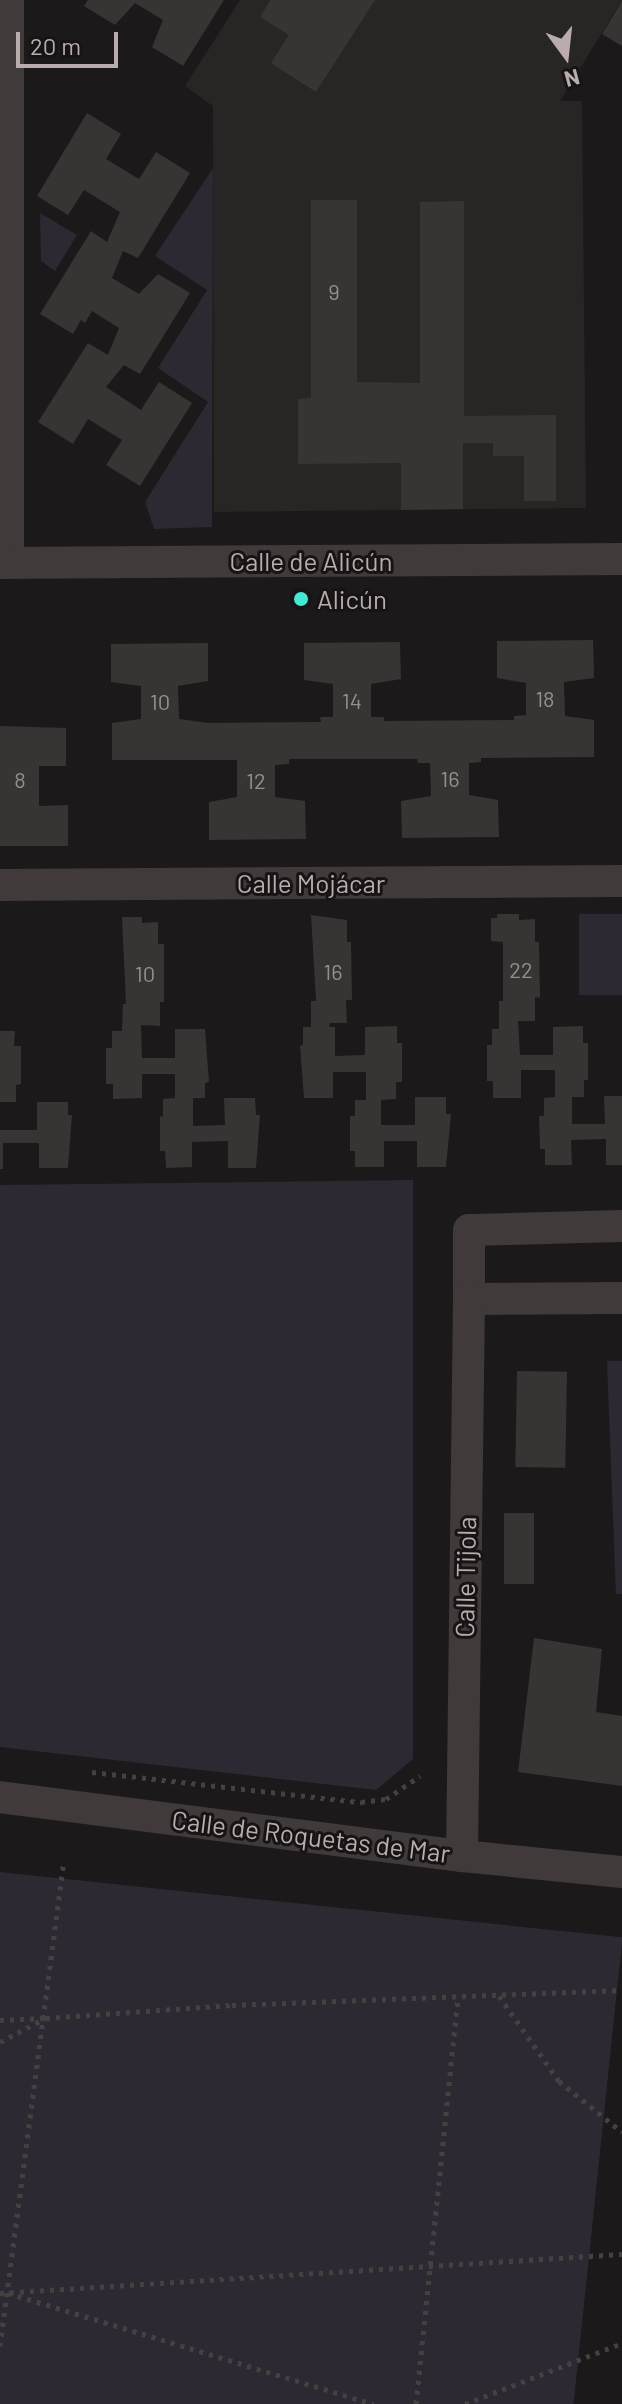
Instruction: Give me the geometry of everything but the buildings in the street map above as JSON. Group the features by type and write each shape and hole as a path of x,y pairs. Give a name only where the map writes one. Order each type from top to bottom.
{"street":[{"path":"4,562 8,0"},
{"name":"Calle de Alicún","path":"4,562 622,559"},
{"name":"Calle Mojácar","path":"0,885 622,881"},
{"name":"Calle Tijola","path":"462,1856 469,1230 622,1226"},
{"path":"469,1299 622,1298"},
{"name":"Calle de Roquetas de Mar","path":"0,1797 462,1856 622,1872"}],"path":[{"path":"79,1771 361,1802 386,1799 420,1776"},
{"path":"0,2346 2,2291 46,2018 64,1862"},
{"path":"0,2020 232,2005 622,1990"},
{"path":"499,1996 559,2081 622,2132"},
{"path":"416,2404 458,1998"},
{"path":"0,2042 46,2018"},
{"path":"2,2291 622,2254"},
{"path":"2,2291 373,2404"},
{"path":"465,2404 622,2343"}],"shaded area":[{"path":"240,0 622,0 560,101 582,101 586,508 214,512 213,106 185,86"},
{"path":"213,168 212,527 154,529 145,502 208,402 158,368 207,290 155,256"},
{"path":"40,213 77,235 55,271 41,261"},
{"path":"579,914 622,914 622,995 579,995"},
{"path":"413,1180 413,1759 376,1790 0,1747 0,1185"},
{"path":"607,1361 622,1361 622,1594 616,1594"},
{"path":"0,1872 622,1937 574,2404 0,2404"}],"place":[{"name":"Alicún","path":"301,599"}]}
